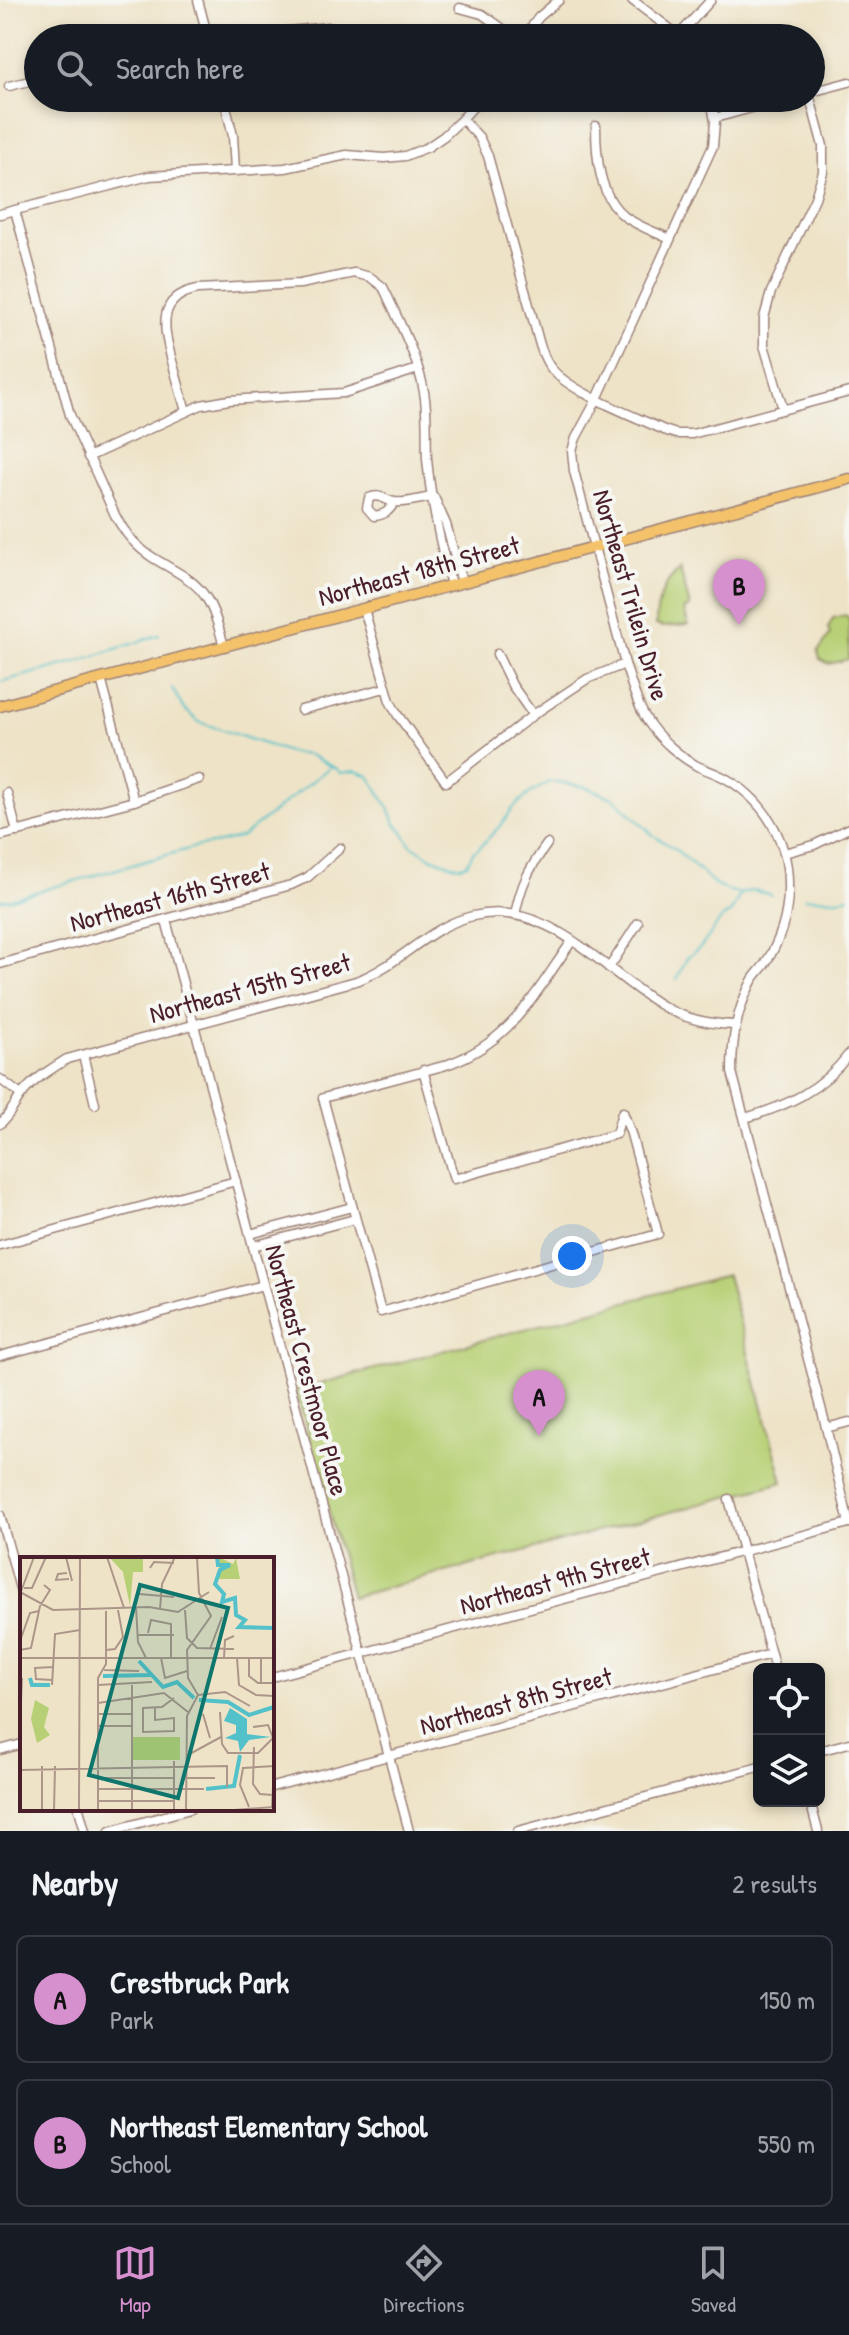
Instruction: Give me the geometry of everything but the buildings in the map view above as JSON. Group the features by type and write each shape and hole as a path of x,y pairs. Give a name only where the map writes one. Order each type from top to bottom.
{"main road":[{"name":"Northeast 18th Street","path":"0,706 849,479"}],"street":[{"path":"198,0 204,24"},
{"path":"534,24 559,0"},
{"path":"632,0 665,24"},
{"path":"691,24 711,0"},
{"path":"460,8 482,14 496,24"},
{"path":"9,86 24,82"},
{"path":"825,88 849,82"},
{"path":"227,112 233,136 235,170"},
{"path":"0,214 149,176 300,166 347,155 405,156 428,147 468,112"},
{"name":"Northeast Trilein Drive","path":"714,112 713,146 572,451 574,471 625,664 635,695 651,726 687,759 723,776 755,799 776,833 784,853 788,883 787,911 777,943 751,981 734,1025 732,1072 849,1523"},
{"path":"715,118 737,112"},
{"path":"783,409 764,345 764,318 771,292 820,186 823,146 814,112"},
{"path":"462,119 479,137 488,156 544,358 562,379 597,399 676,434 692,434 849,392"},
{"path":"596,126 596,147 605,187 615,207 630,220 670,239"},
{"path":"15,210 67,407 115,515 130,539 151,557 192,581 207,597 224,646"},
{"path":"186,411 164,324 169,307 182,294 311,283 345,274 362,274 377,281 383,287 418,369 427,413 427,456 434,517 457,584"},
{"path":"88,457 201,405 229,400 344,393 418,369"},
{"path":"394,503 433,497"},
{"path":"364,609 385,688 397,714 446,782 533,715 587,679 625,664"},
{"path":"497,654 512,685 533,715"},
{"path":"101,679 134,801"},
{"path":"301,710 385,688"},
{"path":"0,836 134,801 199,779"},
{"path":"7,793 17,832"},
{"path":"784,853 814,845 849,828"},
{"path":"515,915 526,875 547,844"},
{"name":"Northeast 16th Street","path":"0,964 291,885 308,877 340,848"},
{"name":"Northeast 15th Street","path":"0,1124 14,1110 21,1095 49,1070 67,1059 365,978 463,918 491,913 515,915 546,925 667,1009 688,1018 734,1025"},
{"name":"Northeast Crestmoor Place","path":"166,920 409,1831"},
{"path":"609,968 638,923"},
{"path":"572,941 523,1010 501,1034 475,1053 459,1061 323,1098 381,1312 658,1234 623,1112 616,1134"},
{"path":"745,1118 795,1101 817,1088 849,1054"},
{"path":"83,1055 95,1104"},
{"path":"423,1070 454,1179 616,1134 631,1134"},
{"path":"0,1079 21,1095"},
{"path":"0,1245 236,1181"},
{"path":"250,1234 352,1207"},
{"path":"253,1246 355,1219"},
{"path":"0,1356 263,1285"},
{"path":"826,1428 849,1422"},
{"path":"729,1499 773,1663"},
{"path":"0,1515 20,1589"},
{"name":"Northeast 9th Street","path":"274,1676 849,1523"},
{"name":"Northeast 8th Street","path":"274,1786 771,1654"},
{"path":"825,1749 849,1743"},
{"path":"0,1750 20,1745"},
{"path":"518,1831 753,1769"},
{"path":"812,1807 818,1831"},
{"path":"80,1811 85,1831"},
{"path":"110,1831 183,1811"}],"green space":[{"path":"680,569 690,607 684,609 688,625 656,625 662,594 669,580"},
{"path":"845,615 849,618 849,659 829,664 820,659 818,652 830,634 828,628 833,618"},
{"path":"727,1275 783,1482 352,1597 296,1390"}],"waterway":[{"path":"0,682 159,635"},
{"path":"172,688 183,708 199,722 291,753 309,755 340,773 356,771 369,776 410,844 428,856 452,865 467,864 473,852 529,794 549,782 559,782 586,787 615,799 653,835 675,849 718,887 740,894 753,890 771,895"},
{"path":"0,900 242,837 330,767"},
{"path":"677,979 687,958 701,947 721,919 731,912 740,895"},
{"path":"804,898 849,897"}],"place":[{"name":"Northeast Elementary School","path":"739,625"},
{"name":"Crestbruck Park","path":"539,1436"}]}
